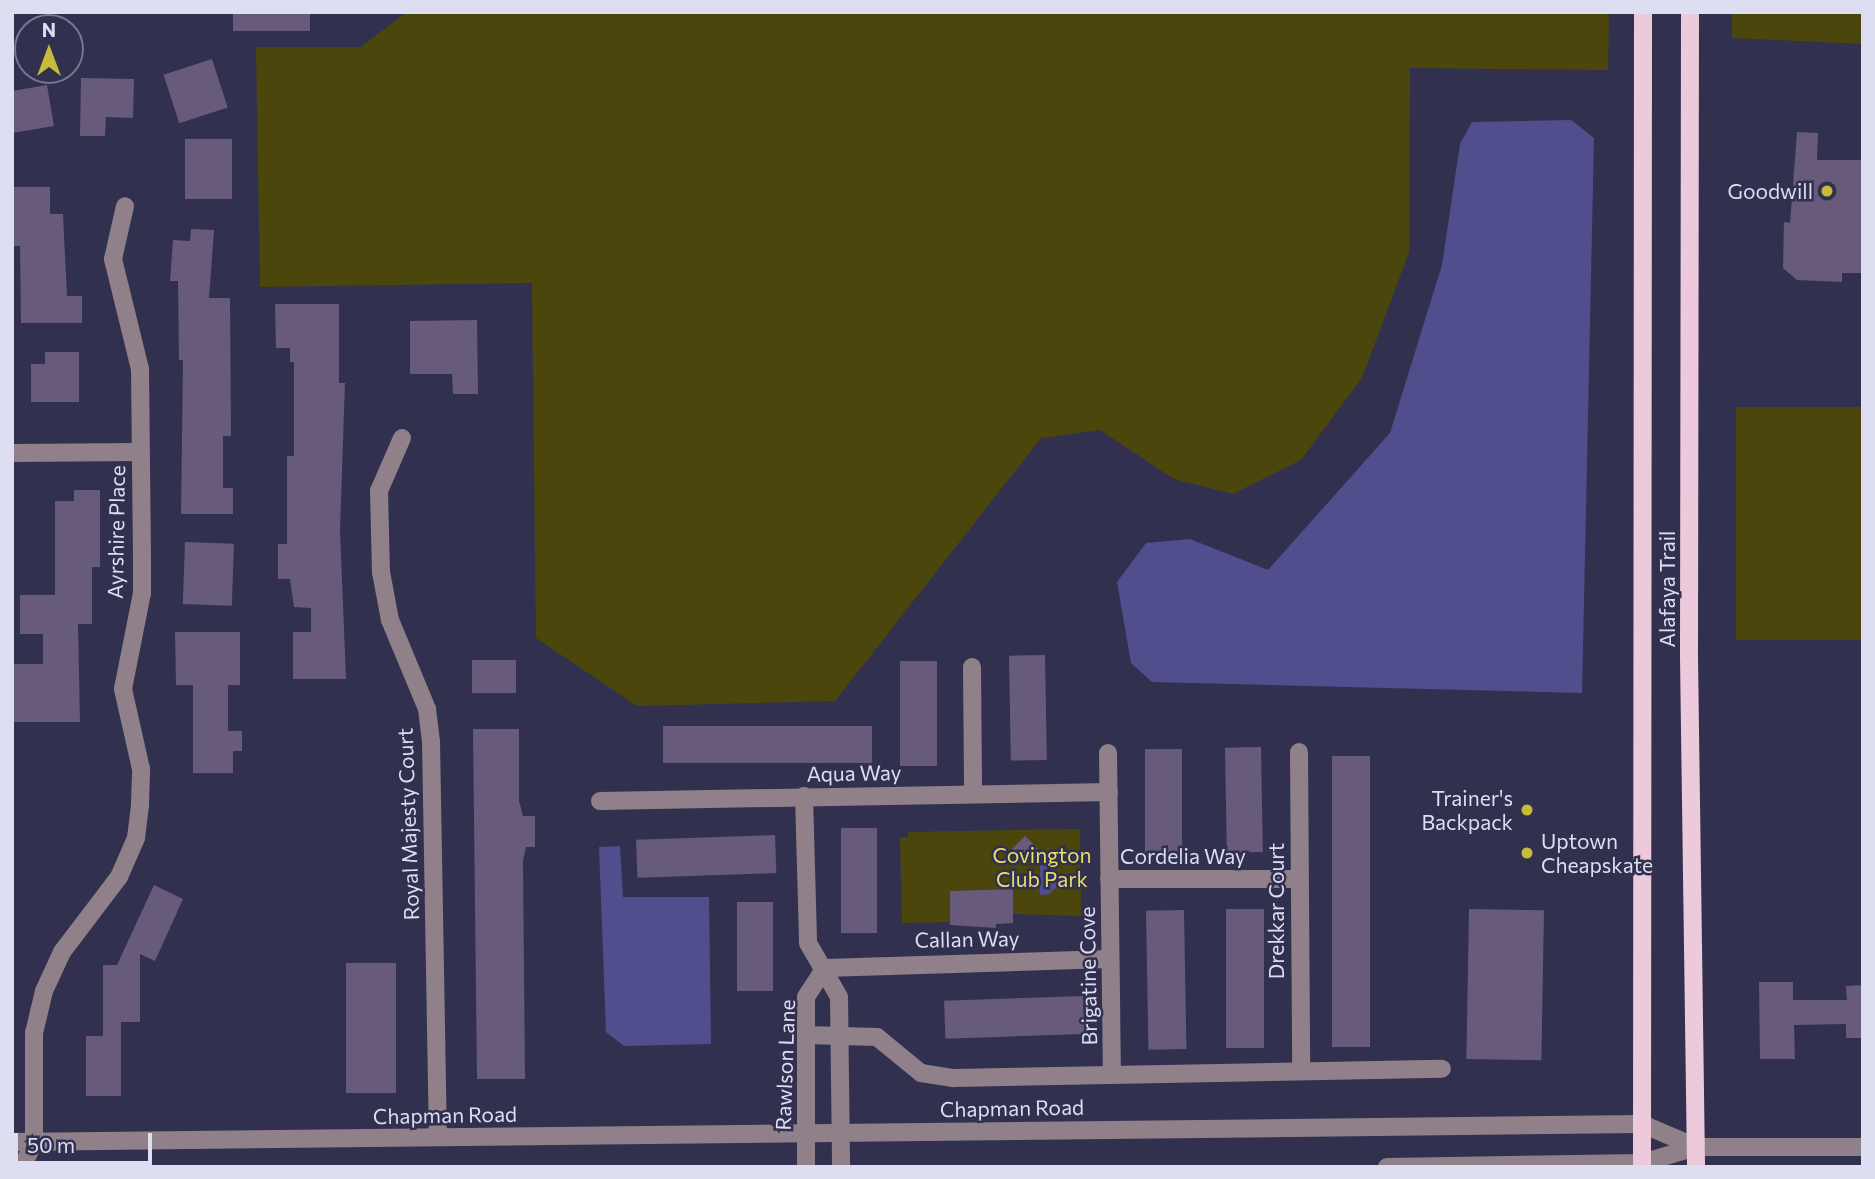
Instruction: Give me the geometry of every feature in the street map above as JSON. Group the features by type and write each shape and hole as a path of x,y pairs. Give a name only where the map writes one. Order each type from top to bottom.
{"main road":[{"name":"Alafaya Trail","path":"1642,1165 1643,12"},
{"name":"Alafaya Trail","path":"1690,12 1689,657 1696,1167"}],"street":[{"name":"Ayrshire Place","path":"22,1167 34,1142 34,1033 44,991 62,952 119,877 136,838 141,769 123,689 142,593 140,369 113,259 125,206"},
{"name":"Royal Majesty Court","path":"402,438 379,491 381,572 390,620 428,709 438,1137"},
{"path":"12,453 139,452"},
{"path":"972,667 973,794"},
{"name":"Drekkar Court","path":"1299,752 1301,1070"},
{"name":"Brigatine Cove","path":"1108,753 1112,1073"},
{"name":"Aqua Way","path":"600,801 1109,792"},
{"path":"804,796 808,943 825,968 839,997 841,1167"},
{"name":"Cordelia Way","path":"1109,879 1298,879"},
{"name":"Callan Way","path":"825,968 1109,960"},
{"name":"Rawlson Lane","path":"806,1167 806,997 825,968"},
{"path":"806,1035 877,1037 921,1073 954,1078 1442,1069"},
{"name":"Chapman Road","path":"12,1142 1642,1124 1696,1147"},
{"path":"1387,1167 1642,1165 1696,1147 1863,1147"}],"green space":[{"path":"407,12 1609,12 1608,70 1410,68 1409,252 1362,378 1301,460 1233,494 1174,479 1100,430 1041,438 835,701 637,706 536,638 532,283 260,287 256,47 361,47"},
{"path":"1732,12 1863,12 1863,44 1732,38"},
{"path":"1736,407 1863,407 1863,640 1736,640"},
{"name":"Covington Club Park","path":"1080,829 1081,916 1013,914 1012,889 950,891 950,922 902,923 900,837 908,837 908,832"}],"shaded area":[{"path":"1571,120 1594,138 1582,693 1152,682 1131,663 1117,582 1146,543 1190,539 1268,570 1390,433 1442,265 1460,144 1472,122"},
{"path":"620,846 623,897 709,897 711,1044 624,1046 606,1032 599,847"},
{"path":"1051,859 1059,885 1049,894 1040,895 1040,862"}],"building":[{"path":"233,12 310,12 310,31 233,31"},
{"path":"212,59 228,108 179,123 163,75"},
{"path":"84,78 134,79 133,118 106,117 105,136 80,136 81,84 84,84"},
{"path":"47,85 54,126 12,133 12,91"},
{"name":"Goodwill","path":"1797,132 1818,133 1817,160 1863,160 1863,273 1842,273 1842,282 1797,280 1783,268 1784,222 1790,223"},
{"path":"185,139 232,139 232,199 185,199"},
{"path":"12,187 50,187 50,214 63,214 67,296 82,296 82,323 21,323 20,246 12,246"},
{"path":"191,229 214,230 209,298 230,298 231,436 223,436 223,488 233,488 233,514 181,514 183,360 179,360 178,281 170,281 173,240 190,241"},
{"path":"275,304 339,304 339,383 345,383 340,530 346,679 293,679 293,632 311,632 311,608 294,607 290,579 278,579 278,544 287,544 287,456 294,456 294,362 290,362 290,348 276,348"},
{"path":"477,320 478,394 453,394 452,374 410,374 410,321"},
{"path":"45,352 79,352 79,402 31,402 31,364 45,364"},
{"path":"74,490 100,490 100,567 92,567 92,624 78,624 80,722 13,722 13,664 43,664 43,634 20,634 20,595 55,595 55,501 74,501"},
{"path":"185,542 234,544 232,606 183,604"},
{"path":"175,632 240,632 240,685 228,685 228,731 242,731 242,751 233,751 233,773 193,773 193,685 176,685"},
{"path":"1045,655 1047,760 1011,761 1009,656"},
{"path":"472,660 516,660 516,693 472,693"},
{"path":"900,661 937,661 937,766 900,766"},
{"path":"663,726 872,726 872,763 663,763"},
{"path":"473,729 519,729 519,801 523,816 535,816 535,847 526,847 523,861 525,1079 477,1079"},
{"path":"1261,747 1263,852 1227,853 1225,748"},
{"path":"1145,749 1182,749 1182,854 1145,854"},
{"path":"1332,756 1370,756 1370,1047 1332,1047"},
{"path":"841,828 877,828 877,933 841,933"},
{"path":"775,835 776,873 637,878 636,840"},
{"path":"1025,836 1038,849 1025,861 1012,849"},
{"path":"154,885 183,899 155,961 140,954 140,1022 121,1022 121,1096 86,1096 86,1036 103,1036 103,965 117,965"},
{"path":"1013,889 1013,923 996,924 996,928 950,925 950,891"},
{"path":"737,902 773,902 773,991 737,991"},
{"path":"1226,909 1264,909 1264,1048 1226,1048"},
{"path":"1469,909 1544,910 1541,1060 1466,1059"},
{"path":"1184,910 1186,1049 1148,1050 1146,911"},
{"path":"346,963 396,963 396,1093 346,1093"},
{"path":"1759,982 1793,982 1793,1000 1847,1000 1846,986 1863,985 1863,1038 1846,1038 1846,1024 1794,1025 1795,1059 1760,1059"},
{"path":"1083,996 1084,1034 945,1039 944,1001"}],"place":[{"name":"Goodwill","path":"1827,191"},
{"name":"Trainer's Backpack","path":"1527,810"},
{"name":"Uptown Cheapskate","path":"1527,853"}]}
